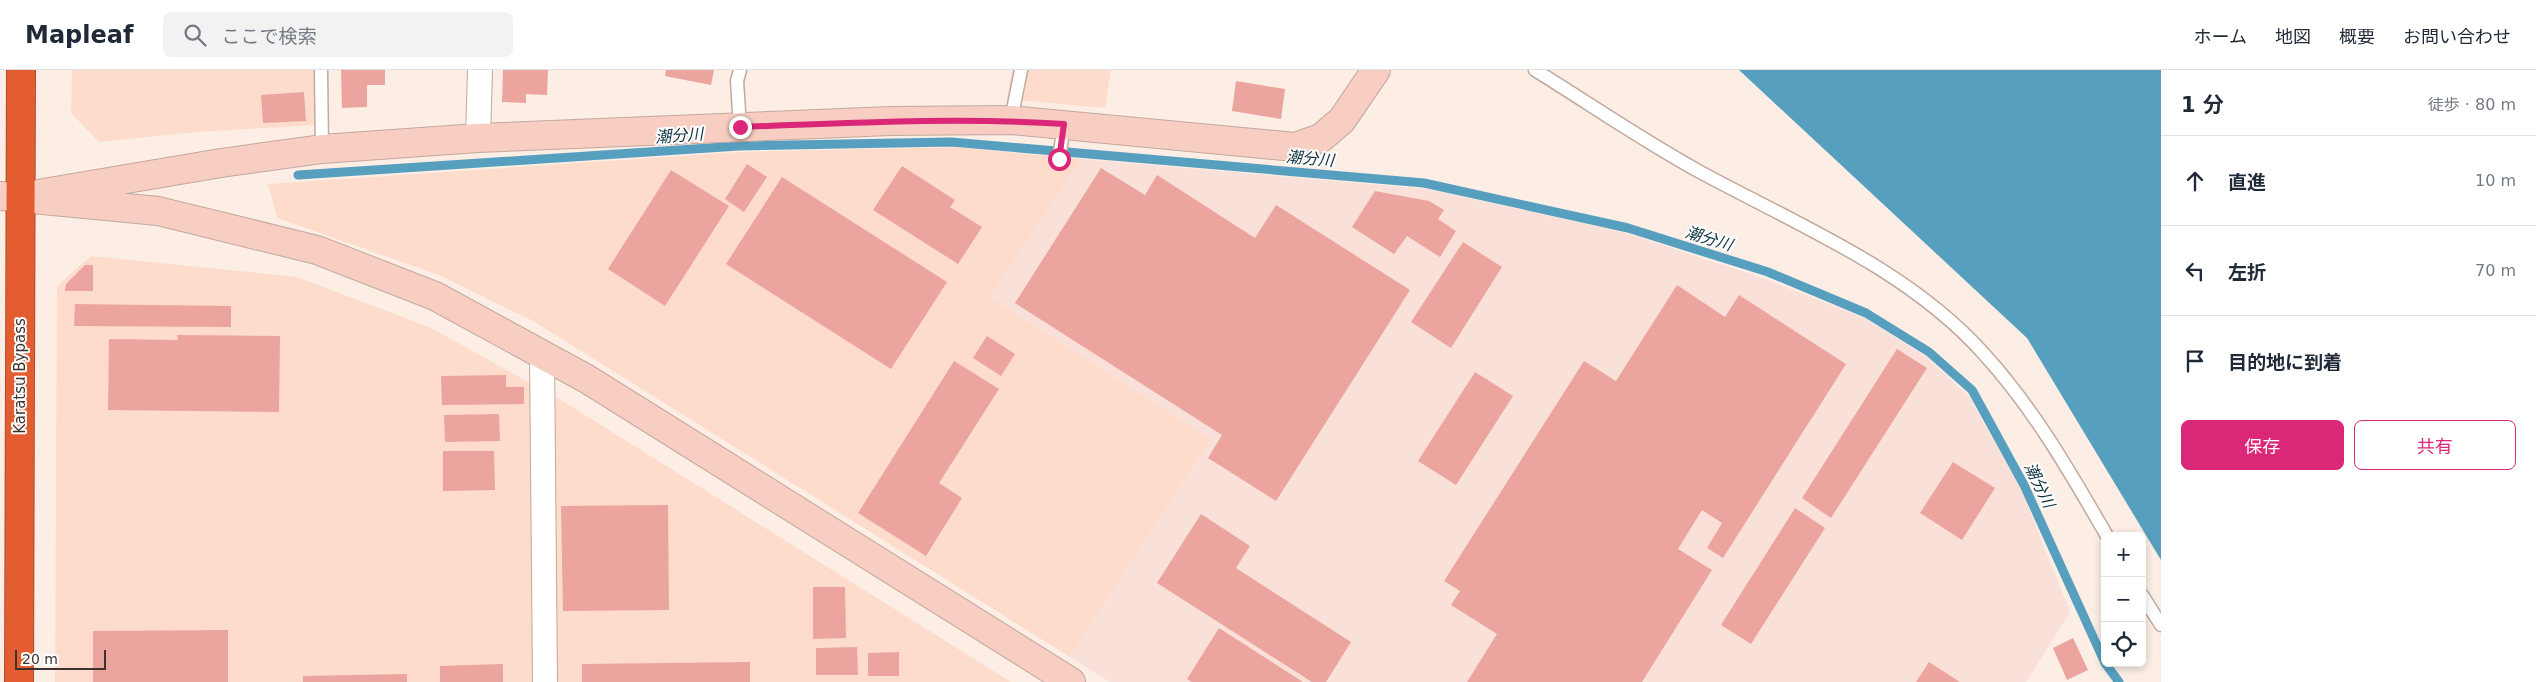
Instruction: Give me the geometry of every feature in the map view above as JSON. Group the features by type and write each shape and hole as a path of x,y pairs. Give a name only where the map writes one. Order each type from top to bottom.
{"highway":[{"name":"Karatsu Bypass","path":"19,682 10,196 21,70"}],"street":[{"path":"478,138 480,70"},
{"path":"10,196 322,149 478,138 890,121 1011,120 1063,134 1295,147 1321,138 1342,120 1376,70"},
{"path":"10,196 158,211 317,250 435,296 542,353 1066,680"},
{"path":"542,353 545,682"}],"lane":[{"path":"321,70 322,149"},
{"path":"740,70 737,81 740,127"},
{"path":"1011,120 1021,70"},
{"path":"1535,70 1700,172 1870,262 1927,301 1984,353 2026,404 2068,469 2105,532"},
{"path":"1059,159 1063,134"},
{"path":"2146,601 2161,625"}],"shaded area":[{"path":"72,70 316,70 315,125 196,132 99,142 71,113"},
{"path":"1012,70 1111,70 1105,108 1007,99"},
{"path":"952,147 1082,159 990,297 1211,439 1070,657 533,321 439,275 277,218 268,184 741,152"},
{"path":"1082,159 1426,189 1626,233 1765,279 1866,319 1926,357 1969,397 2022,491 2070,612 2026,682 1110,682 1070,657 1211,439 990,297"},
{"path":"91,256 297,277 429,327 561,400 1011,682 55,682 57,286"}],"water":[{"path":"1739,70 2161,70 2161,560 2146,532 2144,532 2027,338"}],"building":[{"path":"341,70 385,70 385,85 367,85 367,107 342,108"},
{"path":"503,70 548,70 547,95 526,94 526,103 502,102"},
{"path":"666,70 714,70 711,85 665,76"},
{"path":"1236,81 1285,89 1281,119 1232,111"},
{"path":"304,92 306,121 263,123 261,95"},
{"path":"747,164 767,177 744,212 725,199"},
{"path":"902,166 955,200 950,207 982,227 958,264 873,210"},
{"path":"1101,168 1145,195 1157,175 1255,238 1276,205 1410,290 1276,501 1208,458 1222,435 1015,303"},
{"path":"671,170 729,206 665,306 608,269"},
{"path":"782,177 947,282 891,369 726,264"},
{"path":"1375,191 1429,201 1444,210 1438,219 1456,231 1440,257 1407,236 1394,254 1352,227"},
{"path":"1463,242 1502,267 1451,348 1411,322"},
{"path":"85,265 93,265 93,291 65,291 66,284"},
{"path":"1677,285 1725,317 1739,295 1846,364 1723,558 1707,548 1722,523 1702,510 1678,549 1712,570 1642,682 1467,682 1497,634 1451,605 1460,591 1444,581 1584,361 1616,381"},
{"path":"75,304 231,306 231,327 74,326"},
{"path":"177,335 280,336 279,412 108,410 109,339 178,340"},
{"path":"987,336 1015,354 1001,376 973,358"},
{"path":"1897,349 1927,368 1831,518 1802,498"},
{"path":"954,361 999,389 939,483 962,498 926,556 858,513"},
{"path":"1475,372 1513,396 1456,485 1418,461"},
{"path":"506,375 506,387 524,387 524,404 442,405 441,376"},
{"path":"499,414 500,441 445,442 444,415"},
{"path":"443,451 494,451 495,490 443,491"},
{"path":"1953,462 1995,488 1962,540 1920,513"},
{"path":"668,505 669,610 563,611 561,506"},
{"path":"1795,508 1825,528 1751,644 1721,625"},
{"path":"1201,514 1250,546 1236,568 1351,642 1326,682 1312,682 1157,583"},
{"path":"813,587 845,587 846,638 813,639"},
{"path":"1219,628 1303,682 1192,682 1187,679"},
{"path":"228,630 228,682 93,682 93,631"},
{"path":"2073,638 2088,670 2067,680 2053,648"},
{"path":"857,647 858,675 816,675 816,648"},
{"path":"899,652 899,676 868,676 868,653"},
{"path":"750,662 750,682 582,682 582,664"},
{"path":"1929,662 1960,682 1916,682"},
{"path":"503,664 503,682 440,682 440,666"},
{"path":"407,674 407,682 303,682 303,676"}],"waterway":[{"name":"潮分川","path":"298,175 739,146 951,142 1424,183 1628,228 1768,272 1866,313 1929,352 1972,390 2024,485 2101,654"},
{"name":"潮分川","path":"2108,667 2119,682"}],"route":[{"path":"740,127 890,121 1011,120 1064,124 1059,159"}]}
